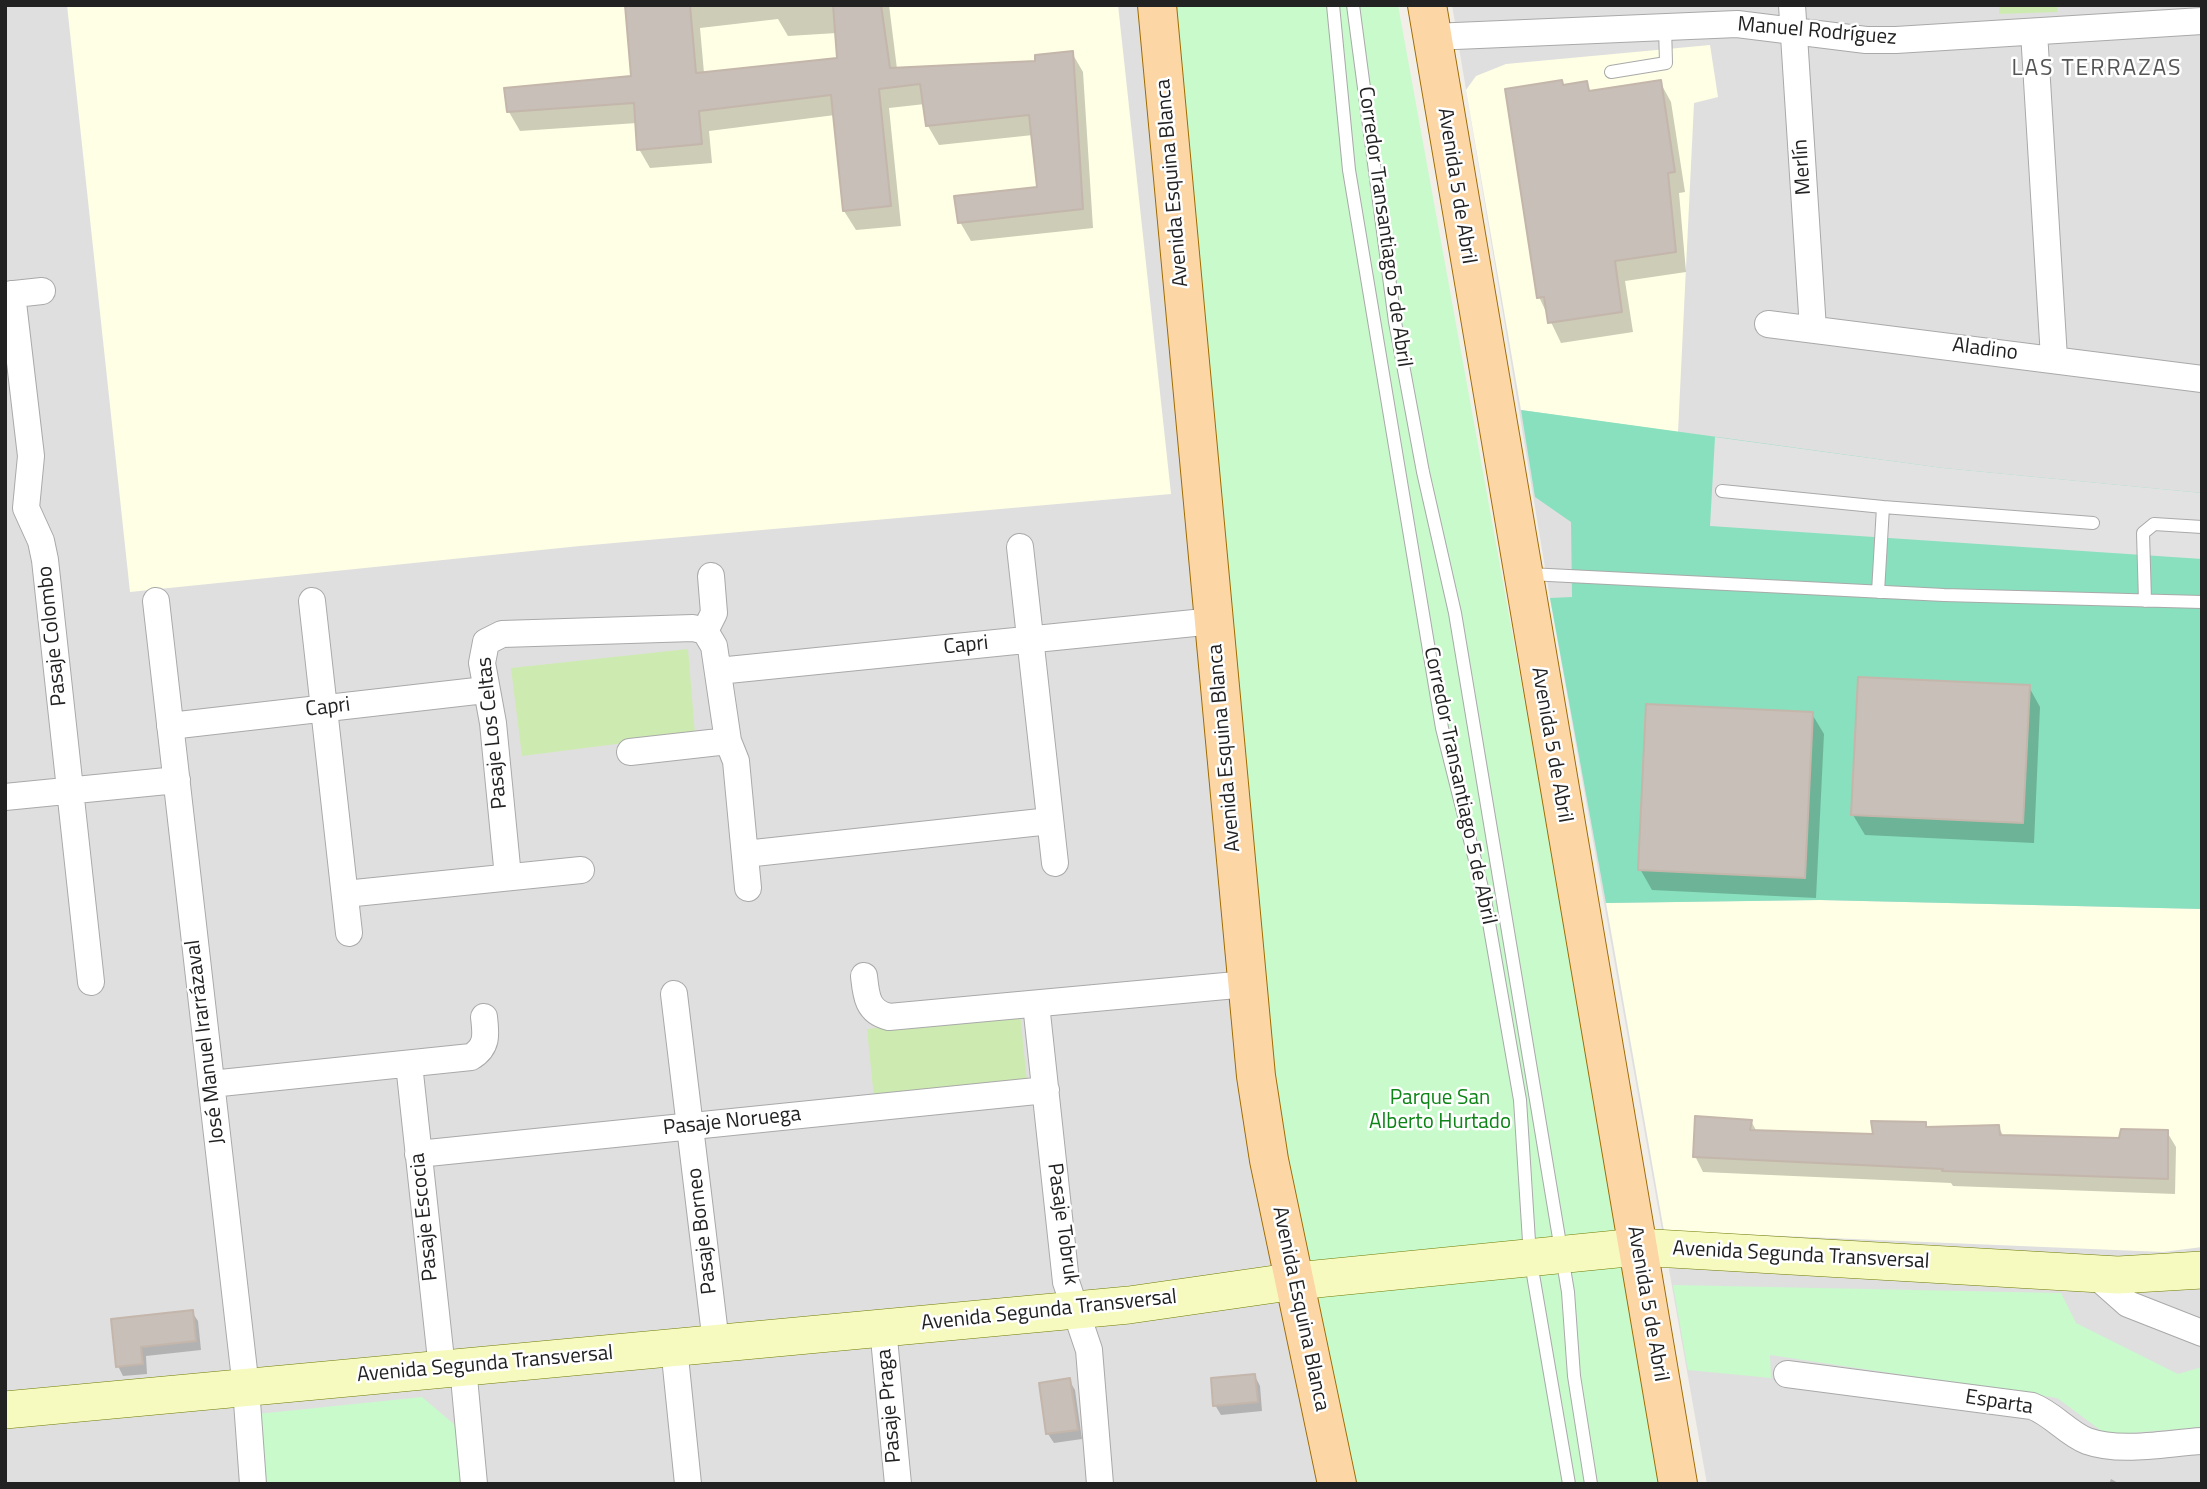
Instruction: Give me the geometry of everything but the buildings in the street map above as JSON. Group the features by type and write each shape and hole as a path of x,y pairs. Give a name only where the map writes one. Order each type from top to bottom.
{"main road":[{"name":"Avenida Esquina Blanca","path":"1157,5 1247,984 1262,1121 1337,1484"},
{"name":"Avenida 5 de Abril","path":"1429,21 1678,1484"},
{"name":"Avenida Segunda Transversal","path":"6,1410 1078,1310 1296,1280 1637,1247 2143,1276 2202,1270"}],"street":[{"name":"Merlín","path":"1792,5 1813,329"},
{"name":"Manuel Rodríguez","path":"1429,21 1633,16 1665,26 1737,24 1866,40 2202,21"},
{"path":"2034,32 2053,358"},
{"path":"5,492 26,508 31,489 32,456 9,295 42,290"},
{"name":"Aladino","path":"1768,324 2053,358 2202,379"},
{"name":"Pasaje Colombo","path":"26,508 41,541 45,560 91,982"},
{"path":"1020,547 1055,863"},
{"path":"712,576 714,613 705,631 712,640 728,741 736,761 748,888"},
{"name":"José Manuel Irarrázaval","path":"156,601 246,1388 253,1484"},
{"path":"312,601 349,933"},
{"name":"Capri","path":"718,671 1214,621"},
{"name":"Pasaje Los Celtas","path":"508,877 493,723 485,690 481,655 486,642 493,636 693,628 705,631"},
{"name":"Capri","path":"170,726 485,690"},
{"path":"630,752 728,741"},
{"path":"5,797 177,780"},
{"path":"745,854 1050,821"},
{"path":"345,894 581,870"},
{"path":"864,976 868,1003 874,1011 889,1017 1247,984"},
{"name":"Pasaje Borneo","path":"674,994 716,1343"},
{"name":"Pasaje Tobruk","path":"1036,1004 1066,1282 1078,1310 1089,1350 1100,1484"},
{"path":"211,1084 465,1059 477,1054 485,1041 484,1017"},
{"name":"Pasaje Escocia","path":"409,1064 418,1154 474,1484"},
{"name":"Pasaje Noruega","path":"418,1154 1046,1090"},
{"path":"2093,1273 2128,1304 2202,1334"},
{"name":"Pasaje Praga","path":"883,1328 898,1484"},
{"path":"674,1348 688,1484"},
{"name":"Esparta","path":"1787,1374 2032,1406 2049,1412 2084,1440 2107,1446 2202,1441"},
{"path":"5,1404 6,1410"}],"lane":[{"name":"Corredor Transantiago 5 de Abril","path":"1333,5 1349,170 1442,728 1485,900 1546,1255 1572,1316 1576,1400 1591,1484"},
{"name":"Corredor Transantiago 5 de Abril","path":"1353,5 1395,322 1418,447 1452,599 1546,1255 1569,1484"},
{"path":"1611,72 1666,63 1665,26"},
{"path":"1722,491 1883,507 2093,523"},
{"path":"1878,592 1883,507"},
{"path":"2145,601 2143,533 2154,524 2202,527"},
{"path":"1522,573 1878,592 2202,603"}],"shaded area":[{"path":"5,5 1173,5 1353,1484 5,1484"},
{"path":"67,5 1118,5 1171,494 580,546 130,592"},
{"path":"1452,5 2202,5 2202,1484 1707,1484 1550,598"},
{"path":"1710,45 1718,97 1694,103 1678,432 1521,410 1466,90 1476,76 1506,64"},
{"path":"1715,437 1943,468 2202,493 2202,559 1710,526"},
{"path":"1820,900 2202,909 2202,1247 2163,1252 1664,1231 1606,903"}],"green space":[{"name":"Parque San Alberto Hurtado","path":"1173,5 1398,5 1667,1484 1353,1484 1280,1114 1231,645"},
{"path":"1999,5 2057,5 2057,12 1999,14"},
{"path":"1521,410 1943,468 2202,493 2202,909 1820,900 1606,903 1550,598 1572,597 1571,522 1535,497"},
{"path":"688,649 695,734 522,756 511,668"},
{"path":"1020,1013 1027,1082 874,1098 867,1029"},
{"path":"1673,1285 2061,1293 2076,1323 2178,1374 2202,1367 2202,1427 2107,1435 2057,1398 1770,1355 1771,1378 1688,1370"},
{"path":"422,1397 455,1425 461,1484 264,1484 257,1414"}],"district":[{"name":"LAS TERRAZAS","path":"2097,69"}]}
